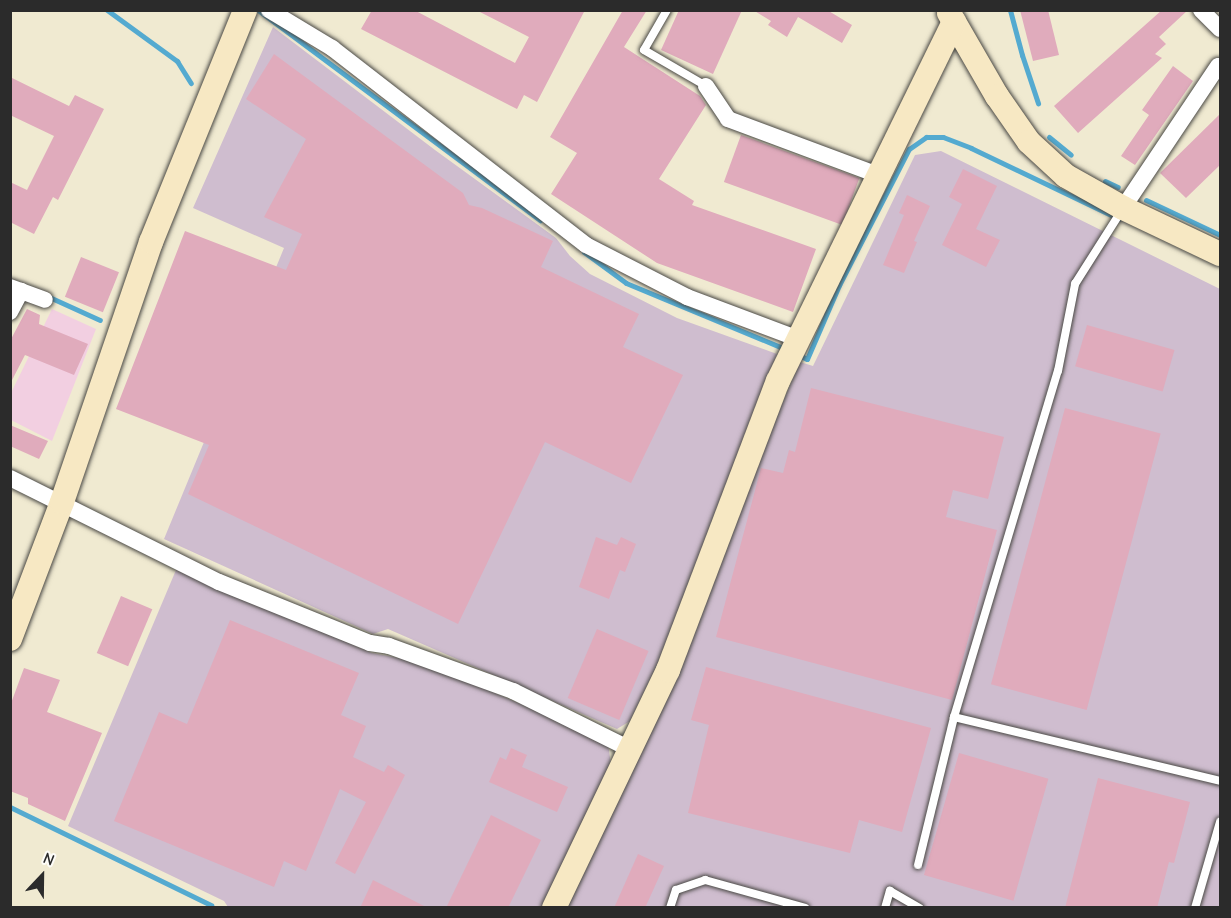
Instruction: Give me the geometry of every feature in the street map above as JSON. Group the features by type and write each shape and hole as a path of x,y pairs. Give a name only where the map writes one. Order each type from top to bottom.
{"street":[{"path":"10,639 62,502 151,242 245,10"},
{"path":"269,10 332,48 438,133 586,245 687,297 799,339"},
{"path":"1201,10 1221,29"},
{"path":"554,908 668,670 778,381 879,175 951,16"},
{"path":"951,16 996,96 1029,142 1066,176 1123,208 1221,254"},
{"path":"1123,208 1218,66"},
{"path":"706,86 728,119 879,175"},
{"path":"10,312 16,289 45,300"},
{"path":"10,478 219,582 370,644 389,646 513,691 630,749"}],"lane":[{"path":"667,10 644,50 706,86"},
{"path":"918,864 954,717 1058,371 1075,284 1123,208"},
{"path":"954,717 1221,781"},
{"path":"1195,908 1221,822"},
{"path":"670,908 676,890 705,880 805,908"},
{"path":"885,908 890,891 919,908"}],"shaded area":[{"path":"273,27 556,238 570,256 590,274 677,318 777,354 660,659 630,721 617,729 388,629 373,634 164,539 284,248 193,208"},
{"path":"941,151 1220,289 1220,907 566,908 800,362 813,366 915,155"},
{"path":"52,309 96,329 52,441 11,420 10,395"},
{"path":"176,570 372,653 420,662 564,722 608,744 612,771 546,907 228,907 224,901 68,826"}],"building":[{"path":"372,10 414,10 515,63 529,37 476,10 585,10 537,102 524,95 517,109 361,29"},
{"path":"623,10 647,10 624,47 700,96 706,105 659,179 694,201 692,205 816,249 793,312 657,263 551,194 577,153 550,137"},
{"path":"679,10 742,10 713,74 661,50"},
{"path":"753,10 827,10 852,25 842,43 798,17 787,37 768,25 771,21"},
{"path":"1020,10 1048,10 1059,55 1033,61"},
{"path":"1162,10 1188,10 1159,37 1166,44 1155,54 1162,58 1078,133 1054,106"},
{"path":"274,54 463,193 469,205 482,208 553,241 541,267 639,314 623,347 683,375 631,483 545,442 458,624 188,494 209,445 116,409 185,231 286,270 302,234 264,217 306,139 246,99"},
{"path":"1173,66 1193,81 1135,165 1121,156 1149,115 1142,110"},
{"path":"10,77 69,106 75,95 104,109 58,200 53,197 34,234 10,222 10,182 27,190 54,136 10,115"},
{"path":"1221,113 1221,164 1186,198 1160,173"},
{"path":"741,135 859,178 842,225 724,182"},
{"path":"963,169 997,186 976,229 1000,240 986,267 942,245 962,204 949,197"},
{"path":"907,195 930,206 914,241 917,242 904,273 883,265 904,215 899,213"},
{"path":"81,257 119,272 103,312 65,297"},
{"path":"27,309 40,315 39,324 88,344 74,375 25,355 10,384 10,341"},
{"path":"1087,325 1174,350 1163,391 1075,366"},
{"path":"811,388 1004,437 988,499 953,490 946,517 997,530 952,700 716,637 761,468 783,473 789,450 795,452"},
{"path":"1065,408 1161,434 1087,710 991,684"},
{"path":"10,425 48,441 39,459 10,446"},
{"path":"596,537 617,545 621,537 636,544 625,572 620,570 609,599 579,587"},
{"path":"121,596 152,609 128,666 97,653"},
{"path":"230,620 359,673 341,715 366,726 353,757 384,772 388,765 405,775 355,874 335,863 366,802 340,789 306,871 284,861 274,887 114,821 159,712 187,724"},
{"path":"597,629 649,651 619,720 568,698"},
{"path":"706,667 931,728 902,832 859,820 850,853 688,813 709,725 691,720"},
{"path":"24,668 60,680 47,712 102,733 65,821 28,804 28,798 10,791 10,706"},
{"path":"511,748 527,755 522,767 568,787 557,812 489,782 500,757 506,760"},
{"path":"959,753 1048,779 1013,901 924,875"},
{"path":"1098,778 1190,802 1174,863 1169,862 1157,908 1065,908"},
{"path":"491,815 541,840 508,908 446,908"},
{"path":"638,854 664,866 645,908 614,908"},
{"path":"373,880 428,908 360,908"}],"waterway":[{"path":"107,10 177,61 191,83"},
{"path":"258,10 540,220"},
{"path":"1010,10 1038,103"},
{"path":"797,354 807,359 839,285 909,149 926,137 943,137 971,148 1119,219"},
{"path":"1049,137 1071,155"},
{"path":"1105,181 1118,187"},
{"path":"1146,200 1220,235"},
{"path":"584,252 626,283 785,349"},
{"path":"47,296 100,320"},
{"path":"10,807 211,905"}]}
